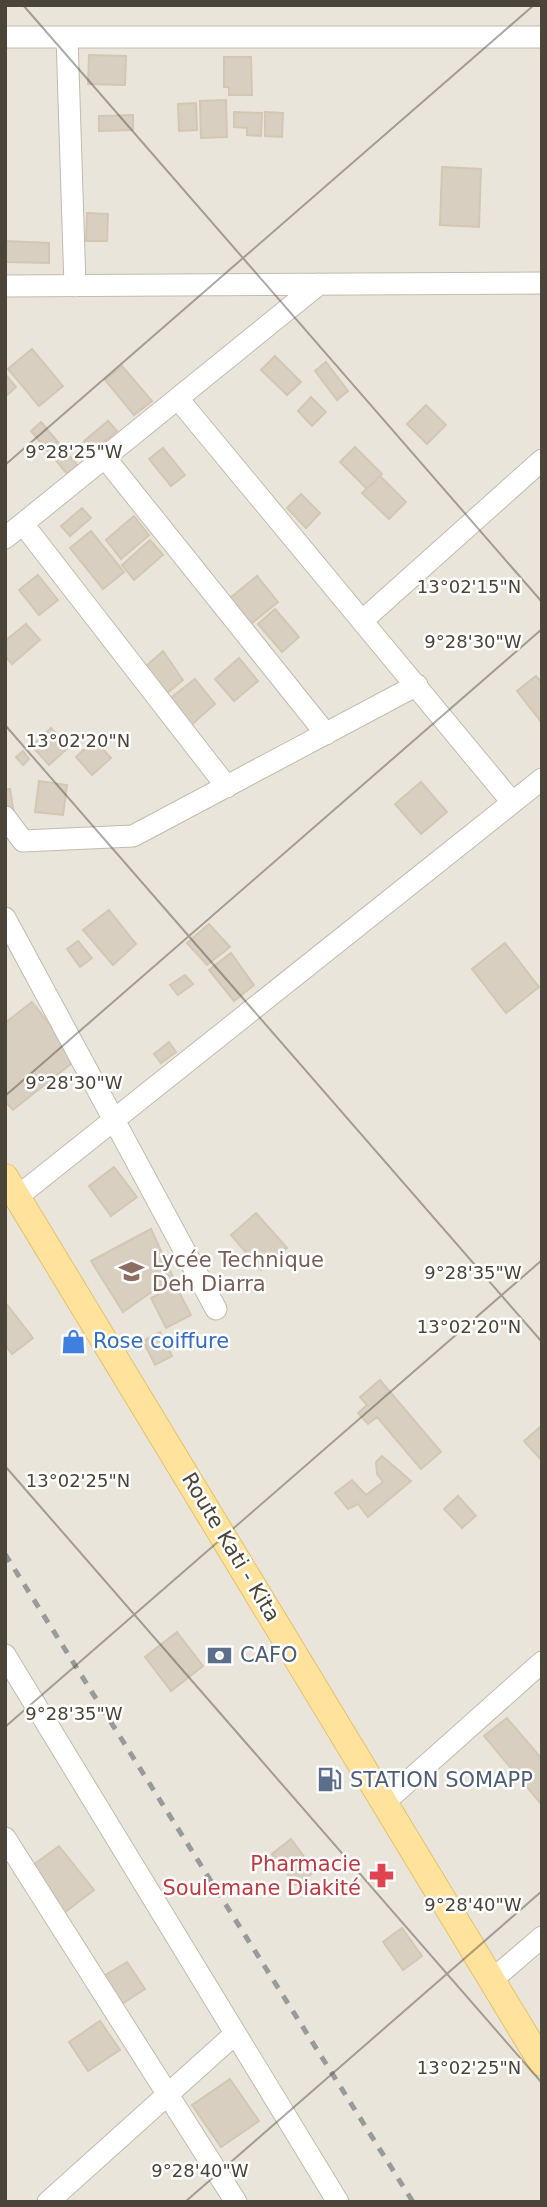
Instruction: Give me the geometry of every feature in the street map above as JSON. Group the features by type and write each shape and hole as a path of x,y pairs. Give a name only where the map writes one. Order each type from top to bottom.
{"main road":[{"name":"Route Kati - Kita","path":"11,1187 542,2063"}],"street":[{"path":"5,37 542,37"},
{"path":"67,37 75,286"},
{"path":"5,286 542,283"},
{"path":"5,538 179,400 318,284"},
{"path":"179,400 512,802"},
{"path":"106,458 326,734"},
{"path":"362,621 542,460"},
{"path":"23,524 227,788"},
{"path":"5,817 23,841 134,836 416,685"},
{"path":"11,1187 114,1120 542,779"},
{"path":"5,918 216,1308"},
{"path":"5,1655 14,1693 235,2034 338,2202"},
{"path":"386,1802 542,1662"},
{"path":"5,1838 236,2202"},
{"path":"492,1980 542,1937"},
{"path":"48,2202 235,2034"}],"shaded area":[{"path":"5,5 542,5 542,2202 5,2202"}],"building":[{"path":"89,55 126,56 125,85 88,84"},
{"path":"224,57 251,57 252,95 229,95 229,87 224,87"},
{"path":"226,100 227,137 201,138 200,101"},
{"path":"196,103 197,130 179,131 178,104"},
{"path":"234,112 262,113 261,136 247,135 247,128 234,127"},
{"path":"265,112 283,113 282,137 265,136"},
{"path":"133,115 133,130 99,131 99,116"},
{"path":"442,167 481,169 479,227 440,225"},
{"path":"87,213 108,214 107,241 86,241"},
{"path":"5,241 49,243 49,263 5,262"},
{"path":"32,349 63,386 39,406 8,369"},
{"path":"275,356 301,382 287,395 261,370"},
{"path":"326,362 348,391 337,400 315,371"},
{"path":"122,366 152,401 134,415 105,380"},
{"path":"5,374 16,387 5,397"},
{"path":"311,397 326,412 312,426 298,411"},
{"path":"426,405 446,425 427,444 407,424"},
{"path":"108,421 117,431 93,451 84,441"},
{"path":"41,422 78,466 68,475 31,431"},
{"path":"355,447 382,474 367,489 340,462"},
{"path":"163,448 185,475 171,486 149,459"},
{"path":"380,476 406,502 389,519 362,493"},
{"path":"301,494 320,513 306,528 287,508"},
{"path":"82,508 91,518 70,536 61,526"},
{"path":"134,516 149,535 121,559 106,540"},
{"path":"91,531 124,572 103,589 70,548"},
{"path":"150,540 163,555 134,580 122,565"},
{"path":"38,575 58,600 39,615 19,590"},
{"path":"257,576 278,602 251,624 230,598"},
{"path":"275,609 299,637 282,652 258,624"},
{"path":"26,624 40,640 12,664 5,656 5,641"},
{"path":"163,651 183,680 167,693 145,667"},
{"path":"239,658 258,681 234,701 215,679"},
{"path":"536,676 542,683 542,723 517,691"},
{"path":"195,679 215,704 189,727 168,700"},
{"path":"51,728 69,747 49,765 32,746"},
{"path":"94,740 111,758 92,775 76,757"},
{"path":"23,751 29,759 23,765 16,757"},
{"path":"39,781 67,785 63,815 35,812"},
{"path":"421,782 447,812 421,834 395,804"},
{"path":"10,789 14,814 5,815 5,790"},
{"path":"109,910 136,944 113,965 83,930"},
{"path":"209,924 230,947 207,965 187,943"},
{"path":"78,941 92,958 80,967 67,949"},
{"path":"505,943 539,987 506,1013 472,969"},
{"path":"231,953 254,985 234,1001 209,970"},
{"path":"185,975 193,984 178,995 170,985"},
{"path":"32,1002 77,1059 13,1110 5,1101 5,1023"},
{"path":"169,1042 176,1052 161,1063 154,1054"},
{"path":"114,1167 137,1197 111,1216 89,1186"},
{"path":"256,1213 287,1248 261,1270 231,1235"},
{"path":"151,1229 173,1277 123,1312 91,1261"},
{"path":"176,1286 191,1315 166,1328 151,1298"},
{"path":"5,1302 33,1338 12,1354 5,1345"},
{"path":"160,1332 172,1356 155,1365 143,1341"},
{"path":"380,1380 441,1452 421,1469 377,1417 368,1424 358,1413 367,1405 360,1397"},
{"path":"542,1427 542,1461 524,1441"},
{"path":"382,1456 411,1481 368,1517 358,1504 348,1509 335,1493 352,1480 366,1495 383,1482 377,1474 376,1462"},
{"path":"458,1496 476,1516 462,1528 444,1509"},
{"path":"177,1632 203,1666 171,1691 145,1657"},
{"path":"507,1718 542,1759 542,1805 484,1736"},
{"path":"291,1839 315,1871 296,1885 272,1854"},
{"path":"59,1846 94,1890 64,1913 29,1868"},
{"path":"402,1928 422,1956 403,1970 383,1942"},
{"path":"127,1962 145,1989 120,2005 102,1977"},
{"path":"100,2021 120,2050 88,2071 69,2042"},
{"path":"230,2079 259,2121 221,2147 192,2105"}],"railway":[{"path":"5,1554 413,2202"}],"place":[{"name":"Lycée Technique Deh Diarra","path":"132,1272"},
{"name":"Rose coiffure","path":"73,1341"},
{"name":"CAFO","path":"220,1655"},
{"name":"STATION SOMAPP","path":"330,1780"},
{"name":"Pharmacie Soulemane Diakité","path":"381,1876"}]}
